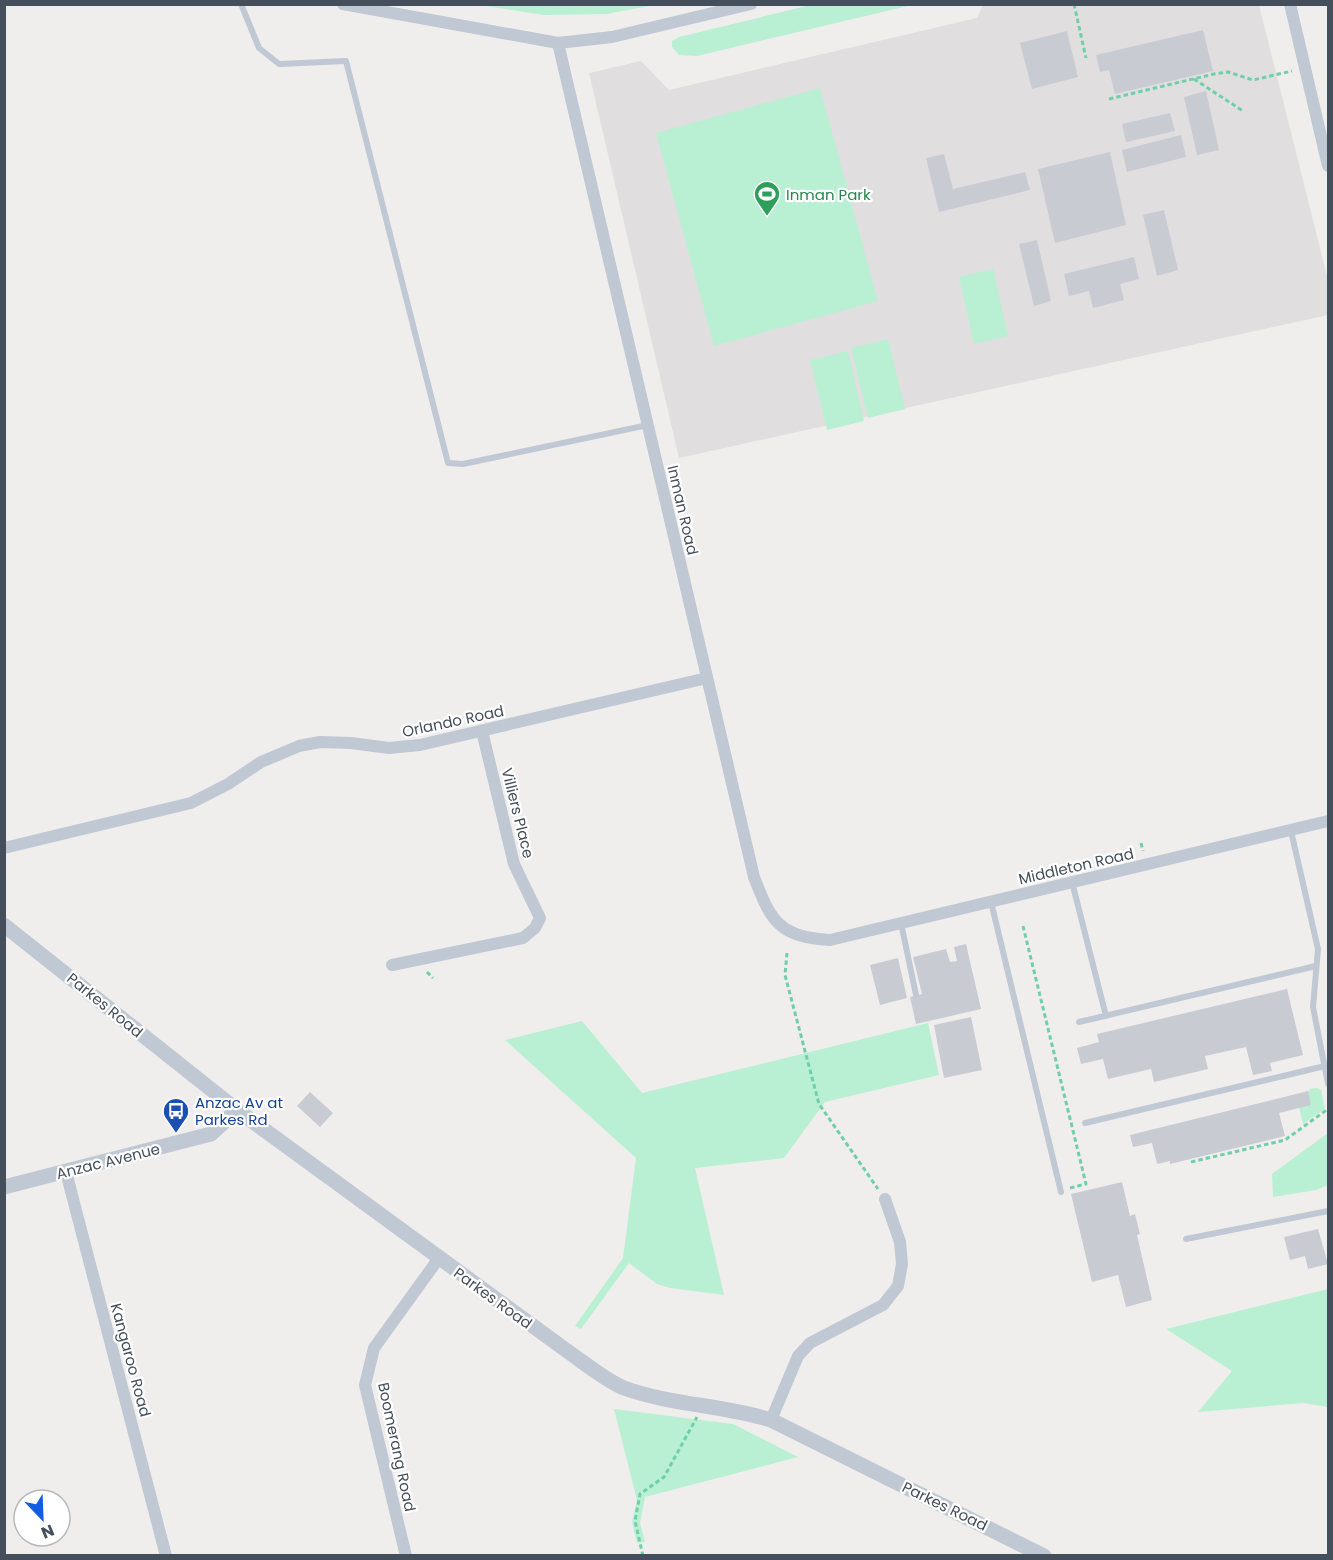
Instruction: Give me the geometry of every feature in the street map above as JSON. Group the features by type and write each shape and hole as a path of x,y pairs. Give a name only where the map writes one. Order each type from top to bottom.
{"street":[{"path":"343,4 379,7 558,43 612,38 751,4"},
{"path":"1290,4 1329,166"},
{"name":"Inman Road","path":"558,43 754,877 766,909 775,922 789,932 805,938 830,940"},
{"name":"Orlando Road","path":"4,848 191,803 228,784 261,762 299,746 320,742 389,748 420,745 707,678"},
{"name":"Villiers Place","path":"392,964 523,938 535,928 540,918 514,864 482,731"},
{"name":"Middleton Road","path":"830,940 1329,821"},
{"name":"Parkes Road","path":"4,925 237,1110 580,1361 623,1388 675,1400 737,1409 771,1420 1044,1556"},
{"name":"Anzac Avenue","path":"4,1187 211,1134 237,1110"},
{"name":"Kangaroo Road","path":"66,1172 166,1556"},
{"path":"771,1420 798,1356 810,1343 883,1305 898,1286 902,1264 900,1242 885,1199"},
{"name":"Boomerang Road","path":"406,1556 365,1385 374,1348 439,1258"}],"lane":[{"path":"241,4 259,48 279,64 346,61 448,463 463,464 648,425"},
{"path":"1291,831 1318,949 1313,1007 1329,1084"},
{"path":"1072,881 1106,1016"},
{"path":"991,901 1064,1192"},
{"path":"901,923 916,995"},
{"path":"1079,1022 1316,966"},
{"path":"1085,1124 1325,1066"},
{"path":"1186,1239 1329,1211"}],"path":[{"path":"1074,4 1086,58"},
{"path":"1109,99 1228,72 1253,80 1291,71"},
{"path":"1194,79 1244,111"},
{"path":"1141,843 1143,855"},
{"path":"1023,927 1086,1184 1064,1192"},
{"path":"787,953 785,975 819,1104 885,1199"},
{"path":"427,975 433,978"},
{"path":"1191,1162 1285,1140 1328,1109"},
{"path":"643,1556 636,1521 640,1494 664,1477 698,1414"}],"shaded area":[{"path":"983,5 1259,5 1328,280 1328,315 679,458 589,73 641,61 669,90 977,18"}],"green space":[{"path":"815,4 912,5 697,56 679,55 672,47 672,41 679,37"},
{"path":"480,5 655,5 606,14 544,15"},
{"name":"Inman Park","path":"820,88 878,301 714,346 656,133"},
{"path":"993,269 1008,336 974,344 959,277"},
{"path":"888,339 905,409 868,418 851,348"},
{"path":"848,351 864,421 827,430 810,360"},
{"path":"582,1021 642,1093 928,1023 939,1075 825,1102 784,1158 695,1168 724,1295 670,1288 657,1284 629,1263 581,1329 575,1326 623,1258 636,1158 505,1040"},
{"path":"1310,1089 1321,1090 1325,1109 1303,1124 1299,1107"},
{"path":"1328,1133 1328,1185 1316,1190 1273,1197 1272,1174"},
{"path":"1328,1289 1328,1407 1303,1403 1198,1412 1232,1371 1166,1329"},
{"path":"614,1409 733,1424 798,1457 645,1497 640,1523 645,1542 637,1543 632,1522 637,1500"}],"building":[{"path":"1203,30 1213,71 1115,94 1109,70 1100,72 1096,55"},
{"path":"1067,31 1078,77 1032,89 1020,43"},
{"path":"1206,91 1219,150 1197,155 1184,97"},
{"path":"1170,113 1175,131 1126,142 1122,124"},
{"path":"1181,135 1186,157 1127,172 1122,150"},
{"path":"1110,152 1126,225 1055,243 1038,169"},
{"path":"944,154 953,189 1025,172 1030,190 939,212 926,158"},
{"path":"1164,210 1178,270 1157,276 1143,215"},
{"path":"1037,240 1051,301 1034,306 1019,244"},
{"path":"1134,257 1139,279 1120,284 1124,300 1093,308 1089,291 1069,296 1064,274"},
{"path":"966,944 981,1009 916,1024 910,997 922,994 913,957 946,949 950,962 957,961 954,947"},
{"path":"898,958 907,998 880,1005 870,965"},
{"path":"1287,989 1303,1055 1270,1063 1272,1071 1253,1075 1246,1047 1205,1056 1208,1069 1154,1082 1151,1069 1108,1079 1103,1059 1081,1064 1077,1048 1099,1042 1097,1034"},
{"path":"971,1017 982,1070 944,1078 934,1025"},
{"path":"1308,1091 1311,1105 1279,1113 1285,1136 1170,1164 1170,1161 1157,1164 1152,1143 1133,1147 1130,1135"},
{"path":"310,1092 333,1113 320,1127 297,1106"},
{"path":"1122,1182 1130,1216 1135,1214 1140,1234 1137,1235 1152,1300 1126,1307 1118,1275 1092,1282 1071,1194"},
{"path":"1318,1229 1328,1264 1308,1269 1305,1256 1290,1260 1284,1237"}],"place":[{"name":"Inman Park","path":"767,217"},
{"name":"Anzac Av at Parkes Rd","path":"176,1134"}]}
